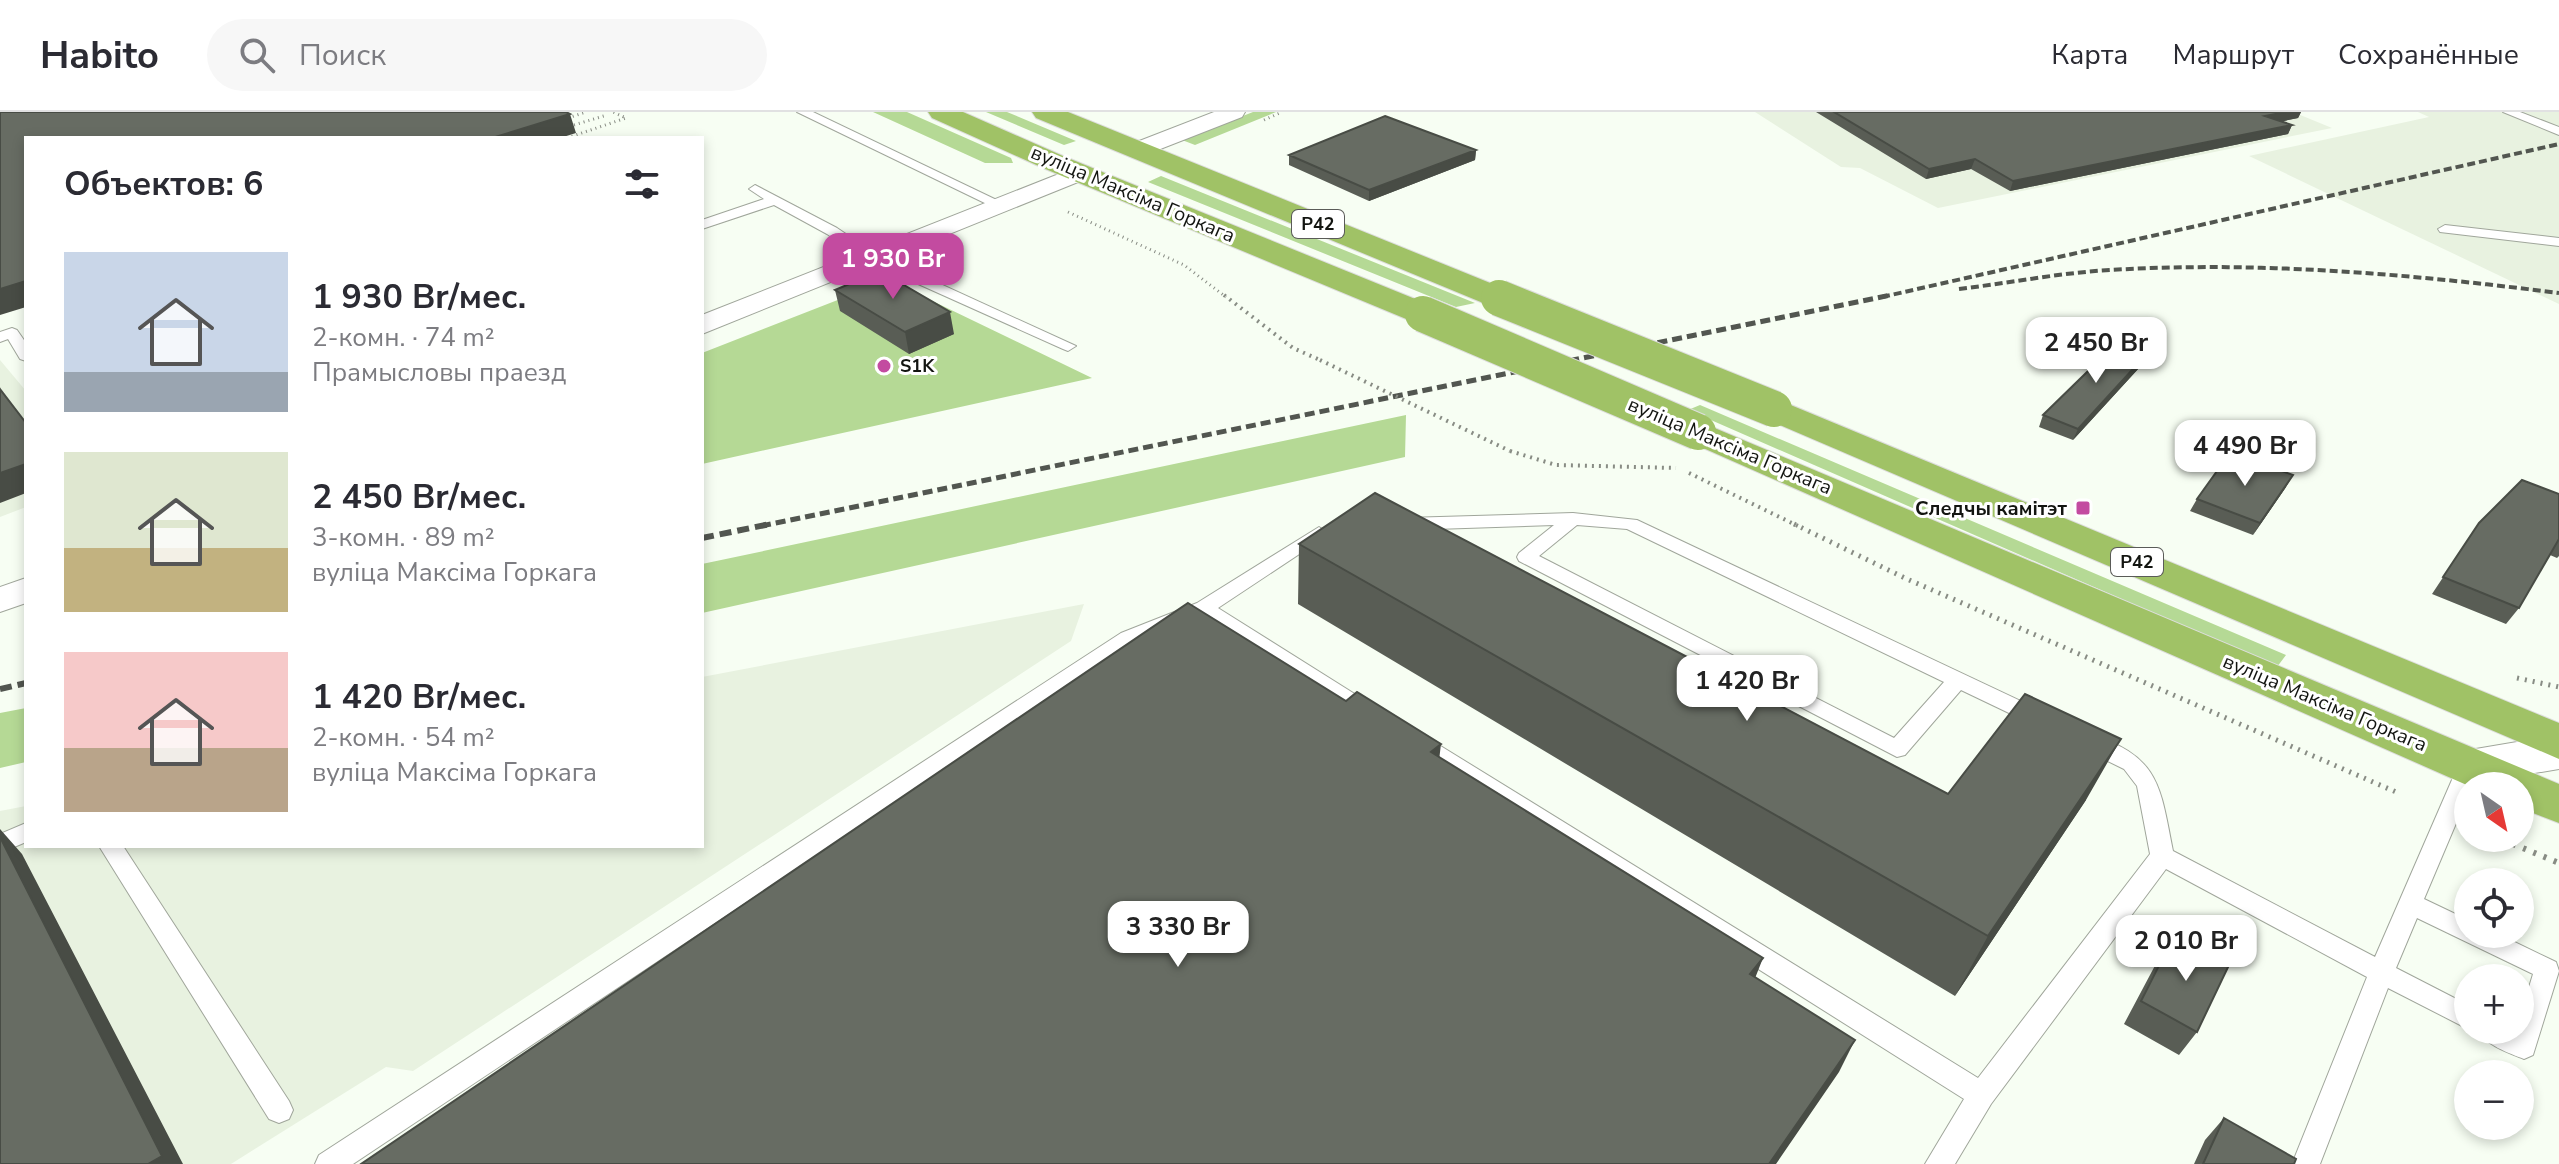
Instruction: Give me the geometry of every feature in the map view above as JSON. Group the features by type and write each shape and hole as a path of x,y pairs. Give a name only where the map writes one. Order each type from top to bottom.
{"main road":[{"name":"вуліца Максіма Горкага","path":"941,112 1079,173 1423,314 2483,772"},
{"name":"вуліца Максіма Горкага","path":"1045,112 1774,409 2559,742"},
{"path":"2469,766 2500,716"},
{"name":"вуліца Максіма Горкага","path":"2534,794 2559,804"}],"street":[{"path":"1137,150 1234,112"},
{"path":"704,324 1079,173"},
{"path":"0,600 24,591"},
{"path":"2500,716 2559,723"},
{"path":"2469,766 2559,752"}],"lane":[{"path":"803,112 998,204"},
{"path":"2509,112 2559,131"},
{"path":"755,189 832,231 872,258 1068,346"},
{"path":"704,224 775,200"},
{"path":"2445,229 2559,242"},
{"path":"13,333 24,352"},
{"path":"1573,519 1526,557 1897,749 1958,680"},
{"path":"1391,524 1573,519 1631,524 2132,763 2148,784 2162,856 1981,1095 1939,1164"},
{"path":"329,1164 1128,638 1204,608 1330,526"},
{"path":"1204,608 1981,1095"},
{"path":"2306,1164 2381,973 2469,766"},
{"path":"0,844 24,833"},
{"path":"112,848 279,1110"},
{"path":"2162,856 2454,1011"},
{"path":"2411,904 2454,924"},
{"path":"2503,948 2547,969 2534,1013"}],"path":[{"path":"586,112 564,119 574,125 607,115 602,112"},
{"path":"573,136 626,118 613,112"},
{"path":"561,124 569,122"},
{"path":"1028,193 1184,265 1293,348 1510,451 1556,465 1679,469 1907,579 2396,792"},
{"path":"2532,852 2559,863"}],"shaded area":[{"path":"1755,112 2293,112 2332,128 1938,208 1860,168 1841,167"},
{"path":"2418,112 2559,112 2559,304 2249,156 2429,117"},
{"path":"0,360 24,389 24,508 0,517"},
{"path":"1084,604 1071,641 413,1071 386,1067 231,1164 0,1164 0,811 24,806 24,848 704,848 704,677"}],"green space":[{"path":"873,112 907,112 1011,158 1013,163 985,163"},
{"path":"986,112 1007,112 1076,141 1064,145"},
{"path":"1253,112 1276,112 1195,145 1182,140"},
{"path":"1161,176 1475,303 1456,307 1148,182"},
{"name":"S1K","path":"889,280 1092,378 704,464 704,352"},
{"path":"1700,405 2286,655 2277,667 1688,410"},
{"path":"1406,415 1405,457 704,613 704,564"},
{"path":"24,708 24,762 0,768 0,713"}],"building":[{"path":"0,112 570,114 498,136 24,136 24,282 0,289"},
{"path":"1834,112 2286,112 2265,116 2292,125 2013,181 1975,159 1929,169"},
{"path":"1385,116 1476,150 1369,190 1289,155"},
{"path":"880,271 950,312 905,332 835,290"},
{"path":"2123,337 2144,357 2078,429 2043,415"},
{"path":"0,389 24,420 24,465 0,473"},
{"path":"2230,453 2293,475 2260,523 2197,499"},
{"path":"2522,480 2559,494 2559,539 2519,608 2443,577 2479,523"},
{"path":"1375,493 1948,794 2025,694 2121,739 1988,936 1299,544"},
{"path":"1188,603 1346,701 1357,692 1441,744 1431,752 1763,958 1750,974 1855,1040 1769,1164 361,1164"},
{"path":"0,837 162,1156 148,1164 0,1164"},
{"path":"2175,934 2230,963 2197,1032 2141,1001"},
{"path":"2224,1118 2296,1159 2294,1164 2203,1164"}],"railway":[{"path":"1889,295 2559,144"},
{"path":"1959,289 2091,271 2222,267 2391,275 2559,293"},
{"path":"761,526 1889,295"},
{"path":"1882,297 1889,295"},
{"path":"704,538 770,524"},
{"path":"0,689 24,683"}],"place":[{"name":"S1K","path":"884,366"},
{"name":"Следчы камітэт","path":"2083,508"}]}
